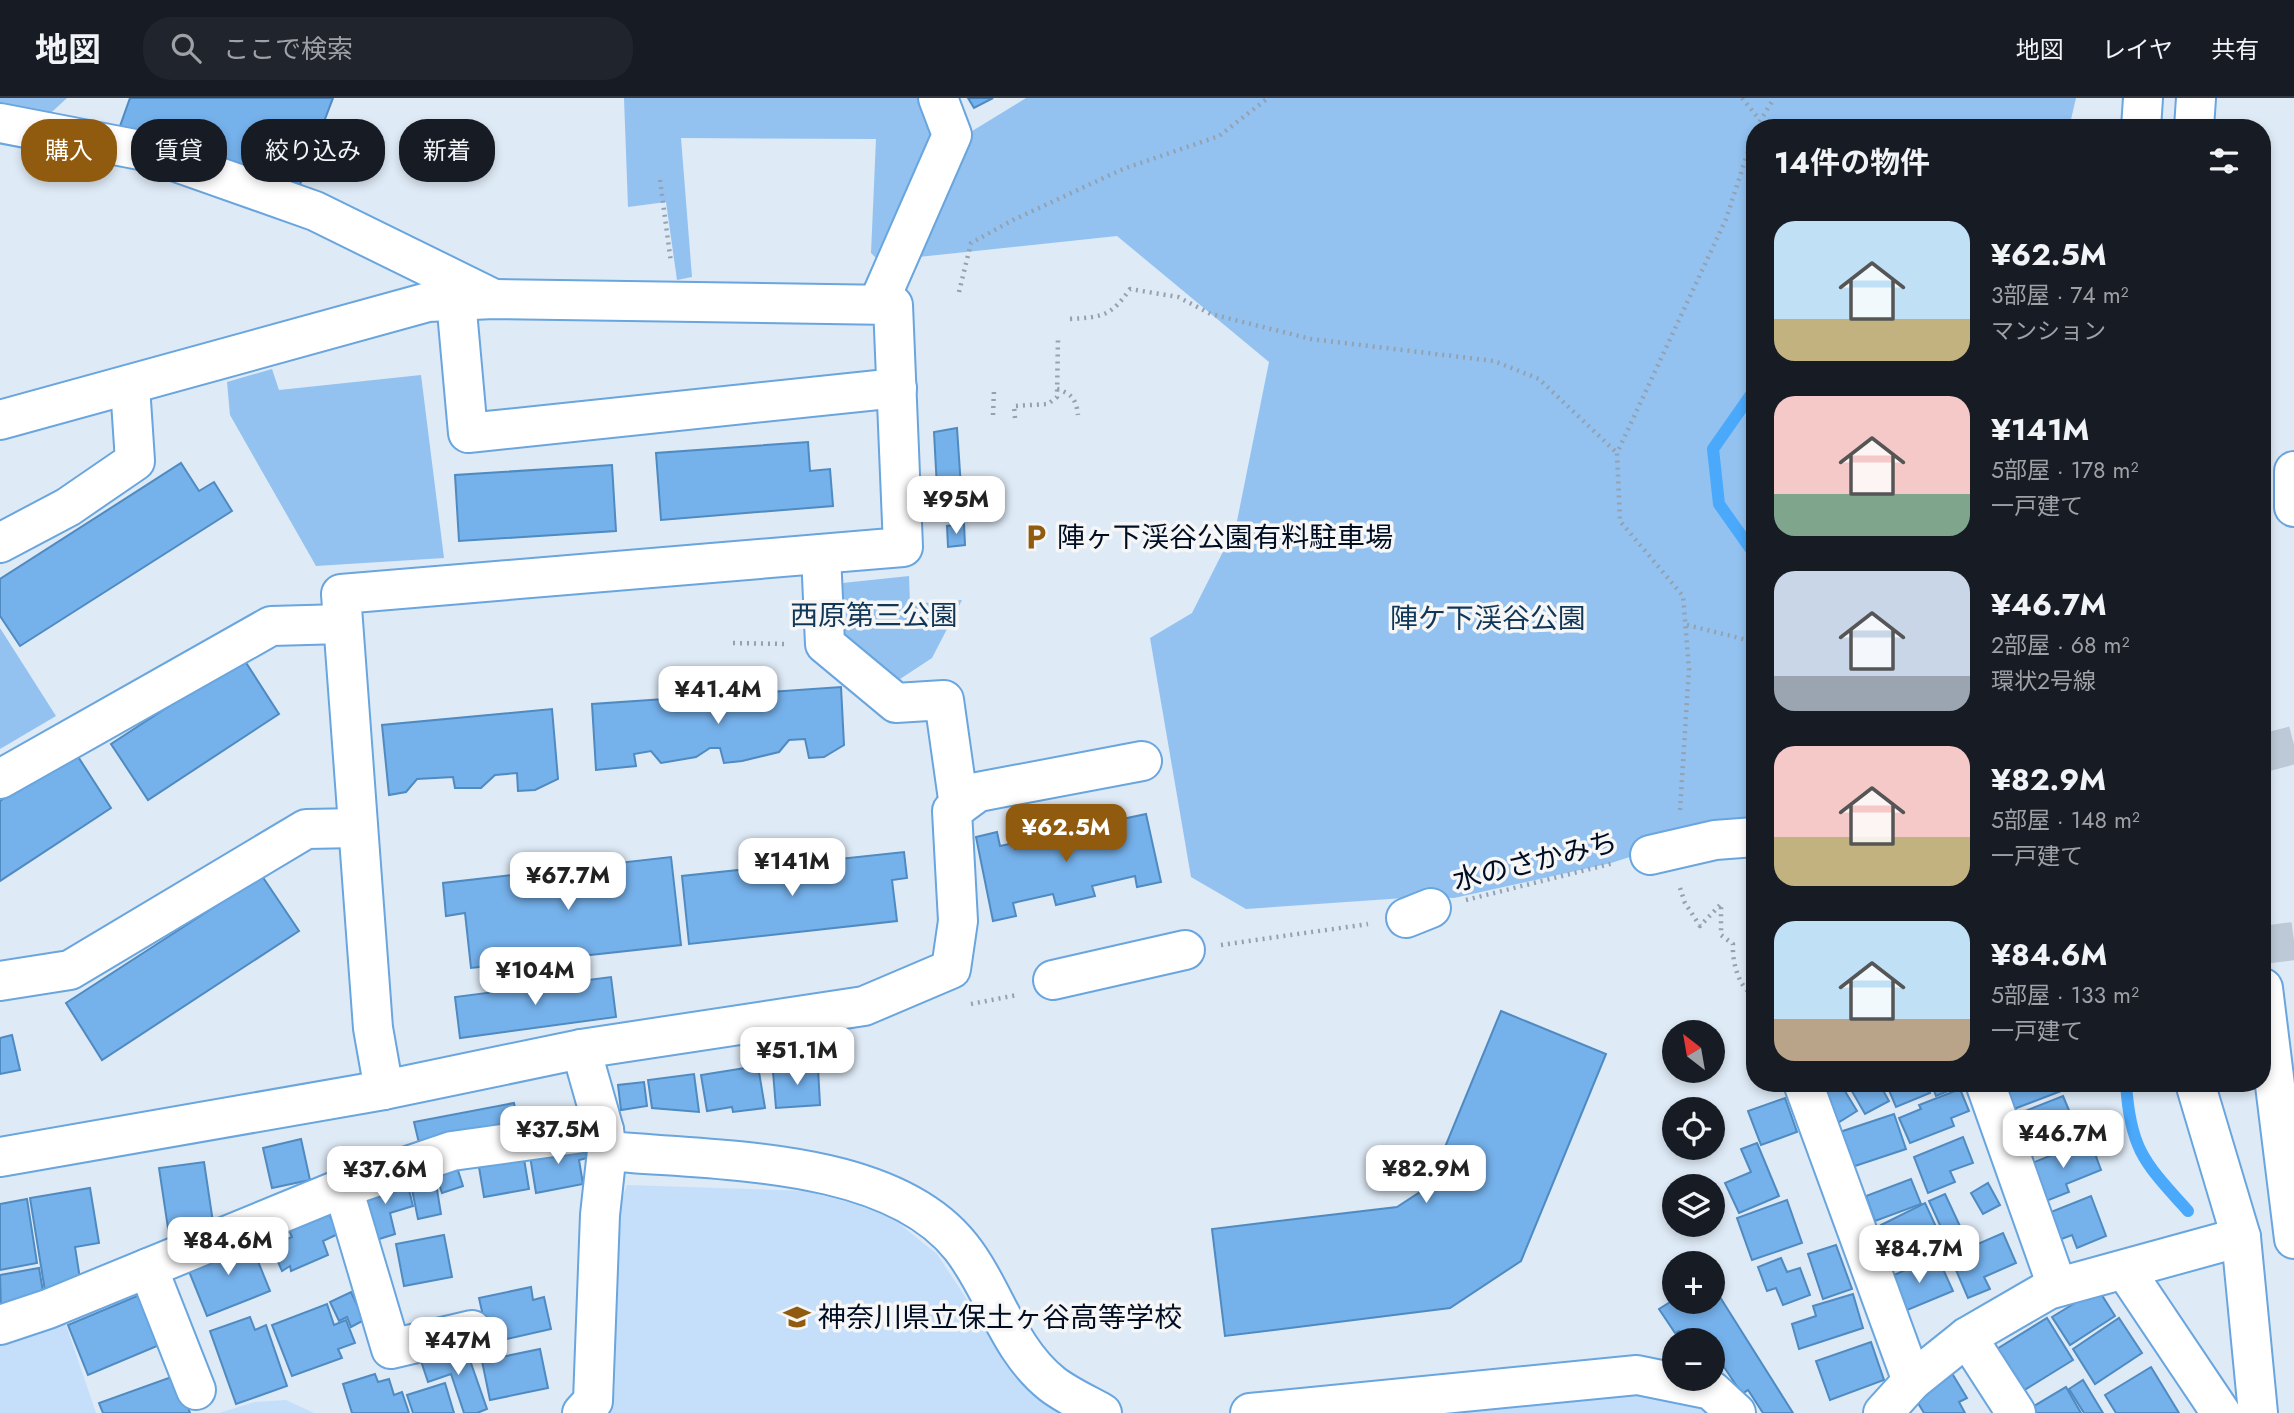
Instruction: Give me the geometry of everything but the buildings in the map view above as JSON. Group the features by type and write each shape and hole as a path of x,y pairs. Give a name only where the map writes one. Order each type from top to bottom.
{"street":[{"path":"878,304 952,135 938,98"},
{"path":"2142,119 2143,98"},
{"path":"2195,119 2196,98"},
{"path":"0,123 145,151 302,206 494,299"},
{"path":"0,420 428,303 494,299 677,304 893,305 903,547 341,594 373,1028 384,1090"},
{"path":"456,300 468,433 897,388"},
{"path":"0,543 68,508 135,461 130,386"},
{"path":"2294,471 2294,508"},
{"path":"821,554 825,644 896,703 944,700 959,806"},
{"path":"0,779 271,626 343,624"},
{"path":"0,1157 384,1090 580,1049 864,1006 951,969 958,921 952,811 978,792 1142,761"},
{"path":"0,981 70,970 306,830 358,828"},
{"path":"1662,852 1715,840 1746,838"},
{"path":"1053,980 1185,950"},
{"path":"580,1049 606,1141 600,1216 593,1401 582,1413"},
{"path":"2271,1053 2294,1239"},
{"path":"1805,1092 1903,1400 1967,1337 2057,1286 2241,1237"},
{"path":"1988,1092 2057,1286"},
{"path":"2198,1092 2241,1237 2258,1413"},
{"path":"0,1325 48,1309 343,1188 452,1151 606,1141 814,1170 886,1193 930,1217 961,1248 1016,1344 1052,1384 1102,1413"},
{"path":"343,1188 391,1349 472,1330"},
{"path":"148,1268 196,1390"},
{"path":"2125,1270 2221,1413"},
{"path":"1967,1337 2016,1413"},
{"path":"1250,1413 1637,1375 1711,1390 1736,1413"}],"path":[{"path":"959,292 971,243 1013,219 1123,169 1219,136 1268,98"},
{"path":"1742,98 1759,119 1774,98"},
{"path":"1662,852 1689,669 1687,625 1683,596 1620,521 1617,453 1726,219 1746,159"},
{"path":"660,180 677,304"},
{"path":"1070,319 1098,317 1115,310 1130,289 1178,297 1211,314 1311,339 1494,361 1539,379 1617,453"},
{"path":"1015,418 1014,406 1048,404 1057,397 1058,338"},
{"path":"1057,389 1070,394 1076,402 1078,415"},
{"path":"993,415 994,390"},
{"path":"1687,625 1746,640"},
{"path":"733,643 825,644"},
{"name":"水のさかみち","path":"1185,950 1419,913 1662,852"},
{"path":"1685,903 1700,926 1721,904 1721,935 1733,944 1732,961 1746,987"}],"shaded area":[{"name":"神奈川県立保土ヶ谷高等学校","path":"627,1185 805,1191 855,1204 892,1218 937,1254 1020,1380 1063,1413 603,1413 615,1390 617,1213"},
{"path":"63,1316 96,1413 0,1413 0,1337"},
{"path":"1638,1392 1699,1408 1706,1413 1444,1413"},
{"path":"286,1400 314,1413 219,1413 255,1402"}],"green space":[{"path":"0,98 67,98 44,119 0,108"},
{"path":"624,98 922,98 934,140 878,260 871,253 876,139 681,138 692,277 677,280 666,202 628,207"},
{"name":"陣ケ下渓谷公園","path":"1026,98 2076,98 2071,119 1746,119 1746,820 1611,863 1454,898 1419,897 1246,909 1191,877 1150,638 1192,613 1236,526 1269,362 1117,236 909,258 964,136"},
{"path":"272,369 279,390 421,375 444,558 316,566 230,415 227,382"},
{"name":"西原第三公園","path":"909,576 910,604 962,600 932,658 897,681 833,627 833,584"},
{"path":"0,628 56,716 0,749"}],"waterway":[{"path":"1746,402 1713,449 1719,504 1746,542"},
{"path":"2127,1092 2131,1125 2142,1154 2188,1211"}],"tunnel":[{"path":"2271,751 2294,745"},
{"path":"2271,944 2294,941"}],"place":[{"name":"陣ヶ下渓谷公園有料駐車場","path":"1036,537"},
{"name":"神奈川県立保土ヶ谷高等学校","path":"797,1317"}]}
